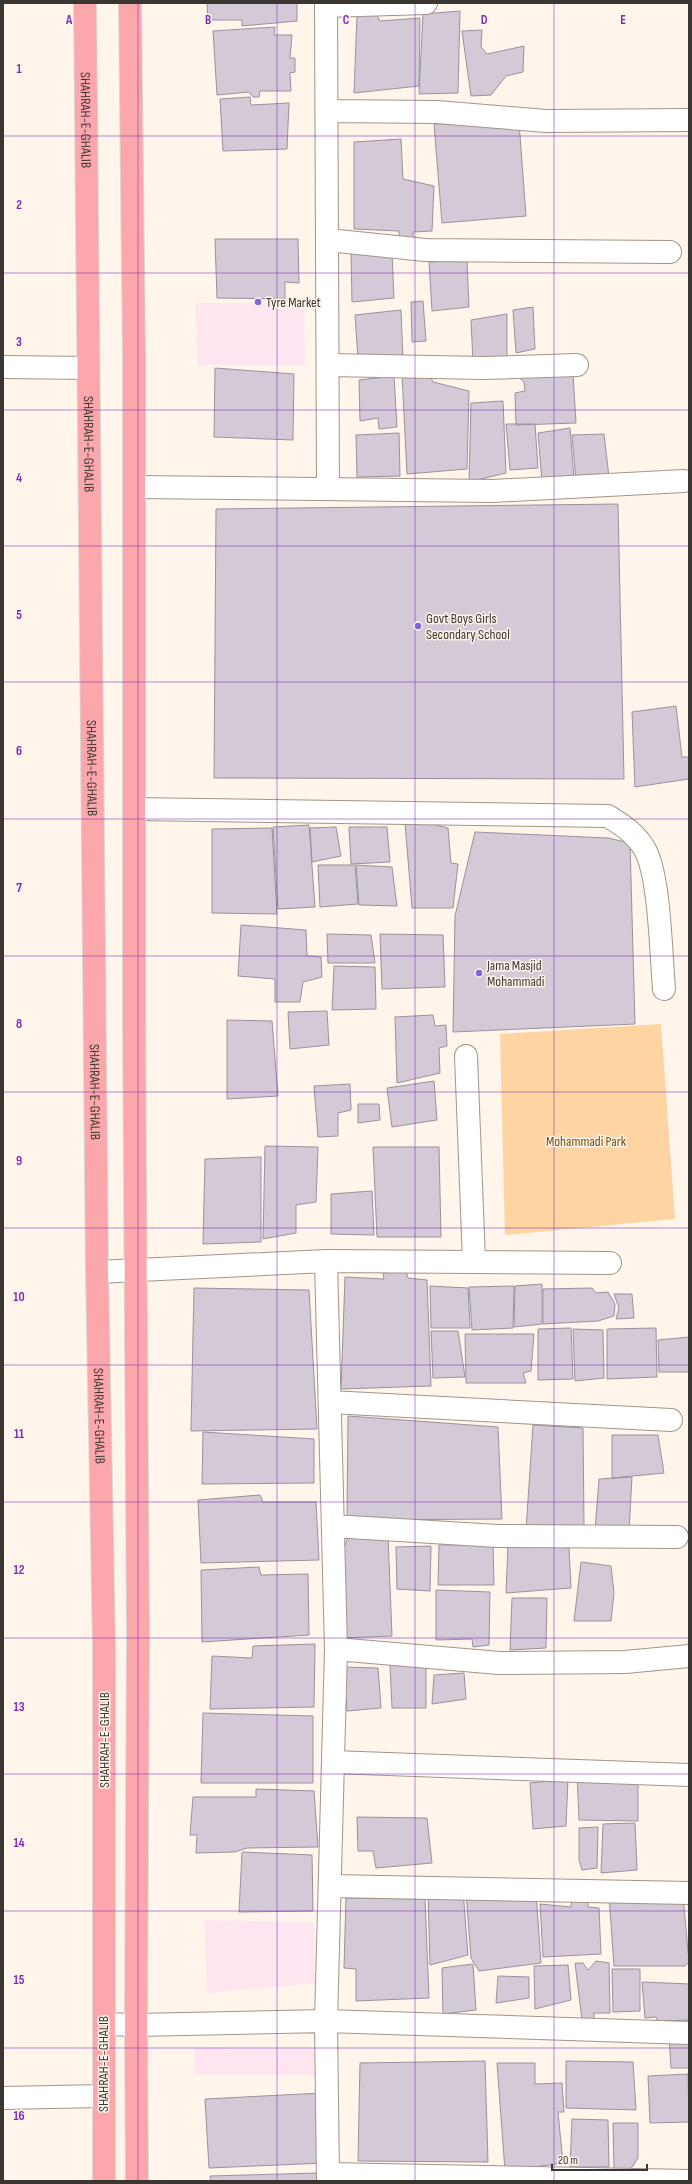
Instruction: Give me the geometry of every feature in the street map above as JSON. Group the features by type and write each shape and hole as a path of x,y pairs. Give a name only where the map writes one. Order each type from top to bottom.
{"main road":[{"name":"SHAHRAH-E-GHALIB","path":"85,3 97,1272 104,1646 104,2181"},
{"path":"130,3 134,487 134,1016 138,1642 136,2025 137,2181"}],"street":[{"path":"328,489 326,5 426,3"},
{"path":"327,111 437,112 546,121 689,120"},
{"path":"328,240 425,250 670,252"},
{"path":"328,365 485,368 577,365"},
{"path":"3,368 88,368"},
{"path":"134,487 492,492 684,482"},
{"path":"134,809 608,816 632,831 645,849 652,869 664,989"},
{"path":"466,1056 474,1261"},
{"path":"97,1272 326,1260 610,1263"},
{"path":"326,1260 336,1650 331,1886 326,2021 328,2177 689,2181"},
{"path":"330,1402 671,1420"},
{"path":"333,1526 498,1536 677,1537"},
{"path":"336,1650 499,1663 625,1662 689,1656"},
{"path":"333,1762 689,1775"},
{"path":"331,1886 689,1893"},
{"path":"104,2024 136,2025 326,2021 689,2033"},
{"path":"3,2098 103,2096"}],"shaded area":[{"path":"195,303 304,303 305,365 198,365"},
{"path":"204,1920 314,1922 315,1983 207,1993"},
{"path":"194,2048 316,2049 318,2075 194,2075"}],"green space":[{"name":"Mohammadi Park","path":"661,1024 675,1219 505,1235 500,1034"}],"building":[{"path":"207,3 297,3 297,21 242,26 242,20 208,20"},
{"path":"375,11 380,21 420,18 419,86 354,93 357,15"},
{"path":"460,11 458,93 419,94 423,14"},
{"path":"275,27 274,35 292,35 290,58 295,58 295,72 290,73 291,91 260,91 259,97 253,97 249,92 217,95 213,31"},
{"path":"482,30 481,47 487,54 524,46 523,72 506,76 491,95 471,96 462,31"},
{"path":"250,97 251,105 289,103 287,149 223,151 220,99"},
{"path":"519,122 526,216 442,223 434,124"},
{"path":"401,139 403,179 434,186 432,231 413,232 413,238 399,239 399,231 354,229 354,142"},
{"path":"215,239 298,239 299,283 285,282 285,299 217,298"},
{"path":"351,253 392,253 394,298 352,302"},
{"path":"467,260 469,307 432,311 429,262"},
{"path":"423,301 426,341 412,342 411,302"},
{"path":"533,307 535,349 516,353 513,310"},
{"path":"401,310 403,360 358,358 355,315"},
{"path":"507,314 507,357 473,363 471,320"},
{"path":"215,368 294,374 293,440 214,437"},
{"path":"429,373 433,382 469,391 467,469 407,474 402,374"},
{"path":"573,374 576,423 516,425 515,393 525,391 524,382 517,376"},
{"path":"394,376 397,427 379,429 378,418 360,421 359,380"},
{"path":"503,401 506,473 469,482 471,403"},
{"path":"506,424 535,424 538,468 510,470"},
{"path":"570,428 574,480 542,483 538,433"},
{"path":"399,433 400,476 357,477 356,435"},
{"path":"604,434 609,477 576,481 572,435"},
{"path":"618,504 624,779 214,778 216,509"},
{"path":"676,706 682,757 689,757 689,779 635,787 632,712"},
{"path":"405,823 432,824 448,828 451,863 458,864 453,908 412,908"},
{"path":"309,825 315,907 278,909 273,827"},
{"path":"336,827 341,856 312,862 310,828"},
{"path":"349,827 387,827 390,862 351,864"},
{"path":"272,828 277,914 212,913 212,829"},
{"path":"475,832 608,838 630,843 635,1024 453,1032 455,916"},
{"path":"318,865 355,865 358,904 320,907"},
{"path":"356,865 392,867 397,906 359,905"},
{"path":"241,925 306,930 307,956 321,957 322,977 303,982 300,1002 275,1002 275,979 238,976"},
{"path":"327,934 371,935 375,963 328,963"},
{"path":"380,934 443,935 445,987 382,989"},
{"path":"334,966 375,967 376,1009 332,1010"},
{"path":"327,1011 329,1045 290,1049 288,1012"},
{"path":"433,1015 435,1026 446,1025 447,1046 439,1048 440,1073 397,1083 395,1017"},
{"path":"227,1020 272,1021 278,1096 227,1099"},
{"path":"434,1081 437,1120 392,1127 387,1088"},
{"path":"350,1084 351,1110 338,1113 338,1136 318,1137 314,1086"},
{"path":"358,1104 379,1104 380,1120 358,1123"},
{"path":"265,1146 318,1147 316,1202 296,1205 296,1233 263,1239"},
{"path":"373,1147 439,1147 441,1237 377,1237"},
{"path":"261,1157 261,1242 203,1244 205,1159"},
{"path":"372,1191 374,1235 331,1234 331,1194"},
{"path":"406,1272 408,1278 427,1280 431,1386 341,1389 345,1277 384,1279 383,1273"},
{"path":"542,1284 542,1324 514,1327 515,1286"},
{"path":"430,1286 468,1288 470,1328 431,1328"},
{"path":"514,1286 513,1328 472,1330 469,1287"},
{"path":"194,1288 309,1290 317,1429 191,1431"},
{"path":"592,1288 596,1293 608,1292 615,1304 614,1316 598,1321 543,1324 543,1289"},
{"path":"614,1294 632,1294 634,1318 616,1319 619,1308"},
{"path":"571,1328 573,1379 538,1380 538,1329"},
{"path":"656,1328 657,1377 607,1379 607,1329"},
{"path":"573,1329 603,1330 604,1378 575,1381"},
{"path":"431,1331 458,1331 465,1377 433,1378"},
{"path":"465,1334 534,1334 531,1371 523,1373 526,1383 466,1383"},
{"path":"689,1337 689,1372 659,1372 658,1340"},
{"path":"348,1416 498,1427 502,1519 347,1520"},
{"path":"533,1425 583,1428 584,1526 526,1530"},
{"path":"203,1432 314,1439 314,1483 202,1484"},
{"path":"612,1435 658,1435 664,1473 612,1478"},
{"path":"632,1477 629,1532 595,1531 599,1479"},
{"path":"260,1495 263,1502 316,1502 319,1560 201,1563 198,1500"},
{"path":"349,1535 388,1536 392,1636 343,1638 344,1548"},
{"path":"439,1545 493,1545 494,1585 438,1585"},
{"path":"508,1545 569,1548 571,1588 506,1593"},
{"path":"431,1546 430,1591 397,1589 396,1547"},
{"path":"581,1562 611,1566 614,1593 611,1621 574,1621"},
{"path":"259,1567 261,1575 308,1574 309,1635 202,1642 201,1570"},
{"path":"436,1590 490,1592 489,1645 473,1647 472,1639 436,1640"},
{"path":"512,1598 547,1598 546,1648 510,1650"},
{"path":"315,1644 314,1707 210,1709 212,1656 252,1658 253,1646"},
{"path":"426,1661 426,1708 392,1708 390,1665"},
{"path":"343,1667 378,1668 381,1708 347,1711"},
{"path":"464,1673 466,1699 432,1704 434,1675"},
{"path":"203,1713 313,1716 313,1783 201,1783"},
{"path":"577,1774 638,1777 638,1821 579,1820"},
{"path":"568,1779 566,1826 533,1829 530,1783"},
{"path":"256,1789 314,1791 318,1847 247,1848 235,1852 196,1853 197,1835 190,1835 193,1797 256,1797"},
{"path":"357,1817 427,1818 432,1863 376,1868 373,1851 358,1851"},
{"path":"635,1823 637,1870 601,1873 603,1824"},
{"path":"598,1827 597,1868 582,1870 579,1860 579,1828"},
{"path":"242,1852 312,1855 313,1911 239,1912"},
{"path":"463,1890 468,1955 430,1965 428,1893"},
{"path":"466,1892 536,1892 541,1963 479,1971 471,1958"},
{"path":"609,1896 683,1896 689,1962 685,1966 614,1966"},
{"path":"588,1897 588,1907 599,1908 601,1954 543,1957 540,1904 571,1907 572,1899"},
{"path":"346,1898 425,1899 429,1998 356,2001 356,1969 344,1968"},
{"path":"596,1961 609,1963 610,2013 594,2013 594,2019 582,2020 575,1963 583,1963 588,1970"},
{"path":"473,1964 476,2010 443,2014 442,1968"},
{"path":"568,1965 571,2000 535,2009 534,1966"},
{"path":"612,1969 640,1969 640,2011 613,2012"},
{"path":"498,1976 529,1977 529,1998 496,2003"},
{"path":"642,1982 689,1984 689,2020 665,2021 660,2026 656,2017 645,2018"},
{"path":"689,2035 689,2068 671,2068 669,2036"},
{"path":"485,2061 488,2162 358,2161 360,2063"},
{"path":"566,2061 633,2062 636,2110 566,2108"},
{"path":"497,2063 535,2063 535,2084 562,2083 564,2112 558,2112 563,2163 505,2171"},
{"path":"688,2074 689,2122 650,2123 648,2076"},
{"path":"322,2093 325,2163 209,2168 205,2099"},
{"path":"572,2119 608,2120 609,2167 570,2167"},
{"path":"613,2123 638,2123 638,2158 630,2170 614,2169"},
{"path":"318,2173 318,2181 211,2181 210,2176"}],"place":[{"name":"Tyre Market","path":"258,302"},
{"name":"Govt Boys Girls Secondary School","path":"418,626"},
{"name":"Jama Masjid Mohammadi","path":"479,973"}]}
